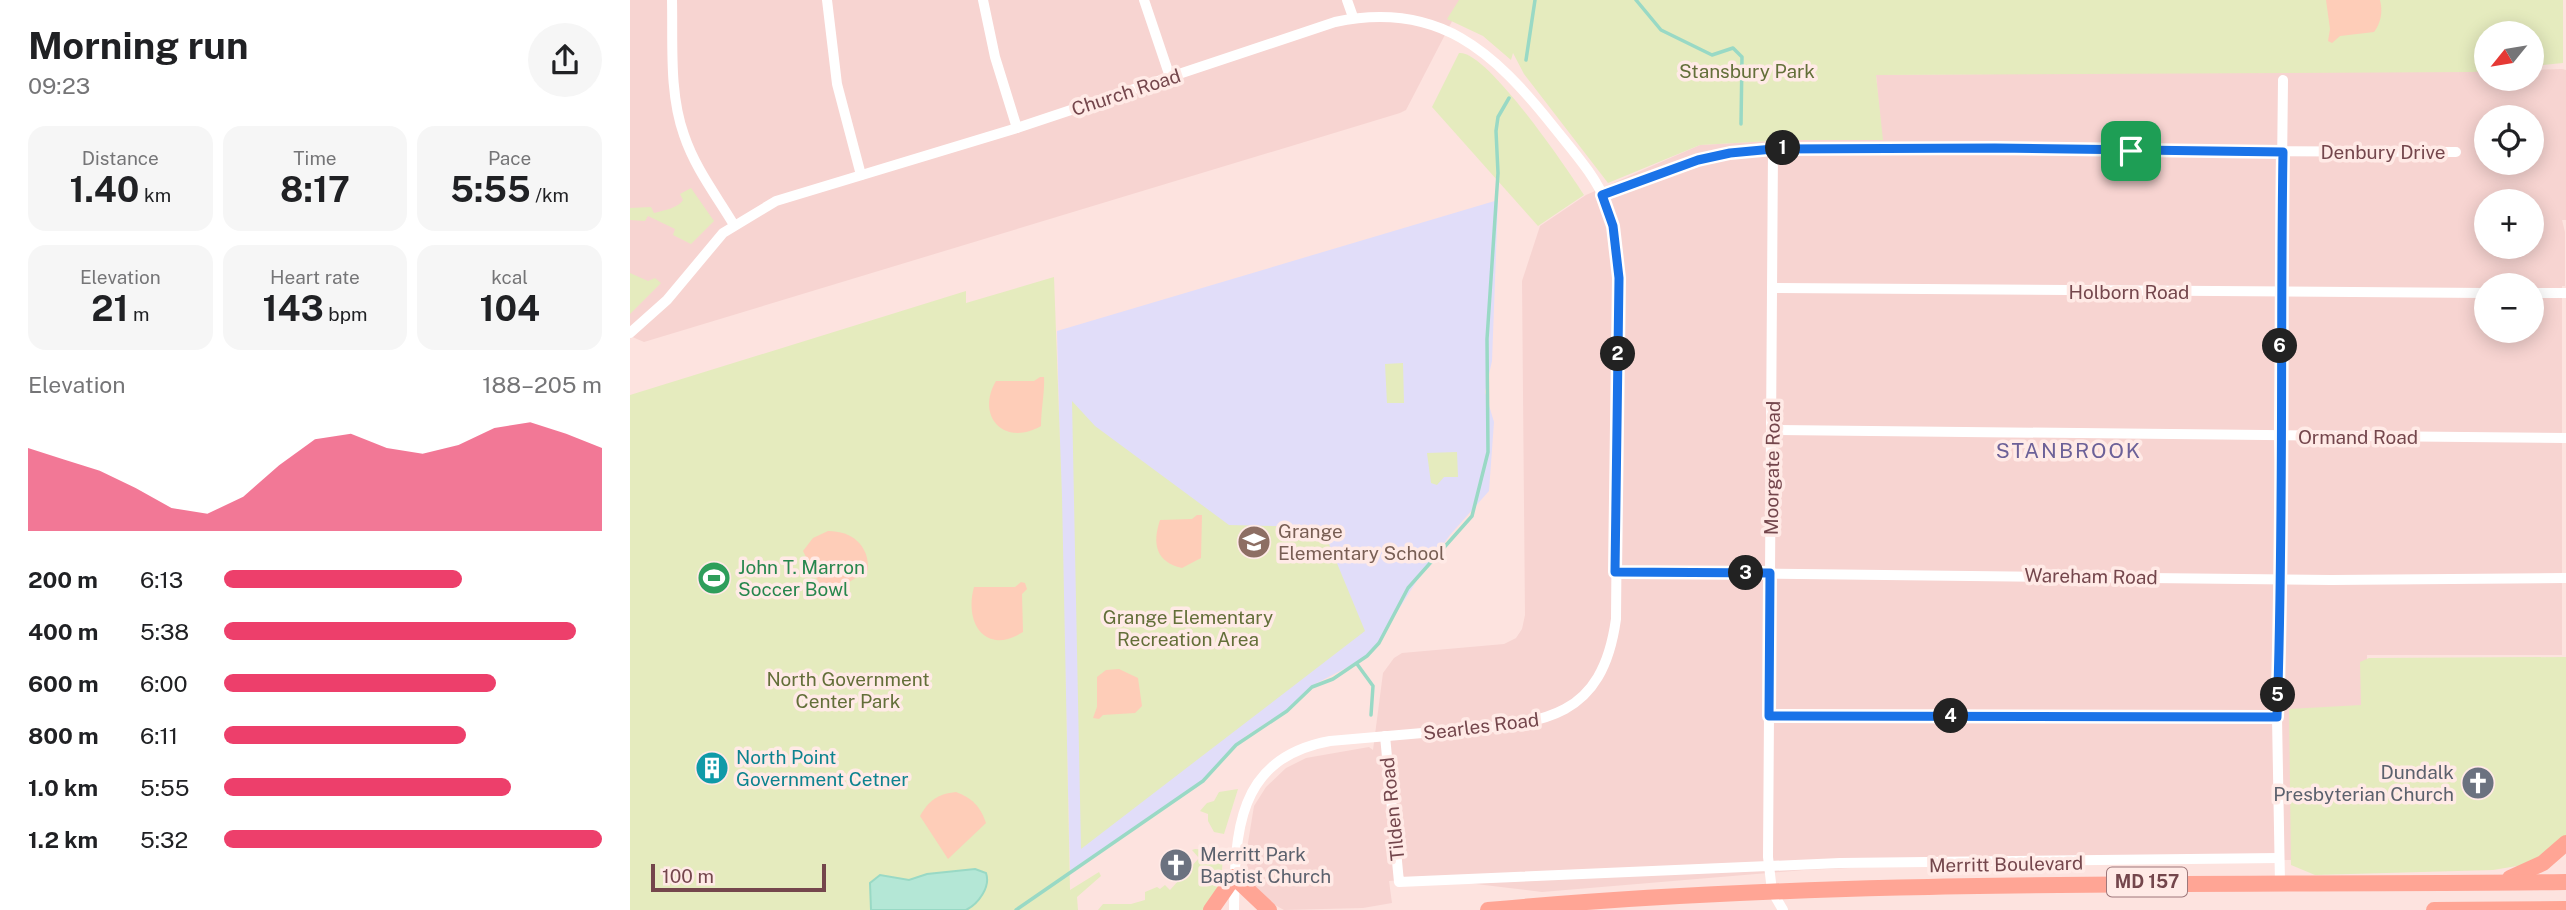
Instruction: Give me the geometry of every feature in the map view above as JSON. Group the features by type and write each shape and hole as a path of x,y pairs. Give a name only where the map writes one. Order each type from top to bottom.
{"main road":[{"name":"MD 157","path":"2496,882 2535,868 2566,842"},
{"path":"1211,910 1234,877 1269,910"},
{"name":"Merritt Boulevard","path":"1488,910 1772,891 2147,882 2566,882"},
{"path":"2434,910 2566,909"}],"street":[{"path":"672,0 674,85 683,134 706,181 734,225"},
{"path":"827,0 837,84 861,175"},
{"path":"983,0 995,57 1017,128"},
{"path":"1144,0 1170,77"},
{"path":"1347,0 1353,17"},
{"name":"Church Road","path":"630,333 667,300 713,244 734,225 776,201 1017,128 1353,17 1395,16 1433,23 1476,43 1522,87 1582,163 1602,195"},
{"path":"2280,884 2277,717 2281,579 2279,437 2283,80"},
{"name":"Denbury Drive","path":"1602,195 1717,155 1773,149 2456,152"},
{"name":"Moorgate Road","path":"1773,149 1768,866 1772,891 1783,910"},
{"name":"Searles Road","path":"1234,910 1234,877 1242,811 1250,794 1268,771 1294,752 1313,744 1535,723 1570,706 1586,693 1607,661 1616,620 1619,278 1613,226 1602,195"},
{"name":"Holborn Road","path":"1772,288 2474,293"},
{"path":"2544,293 2566,293"},
{"name":"Ormand Road","path":"1772,430 2566,438"},
{"name":"Wareham Road","path":"1615,572 2281,579 2566,578"},
{"path":"1769,716 2277,717"},
{"name":"Tilden Road","path":"1385,736 1399,882"},
{"name":"Merritt Boulevard","path":"1399,882 1768,866 2279,858"}],"shaded area":[{"path":"630,0 1463,0 1406,110 1400,113 644,342 630,336"},
{"path":"2474,70 2474,91 2544,91 2544,70 2566,70 2566,220 2562,220 2565,232 2565,286 2562,286 2562,655 2367,655 2368,714 2292,860 1917,865 1804,870 1542,892 1426,878 1389,881 1392,903 1363,908 1284,910 1266,900 1249,882 1246,855 1254,806 1266,787 1286,768 1306,758 1369,747 1373,750 1383,673 1394,658 1402,653 1504,644 1516,638 1522,629 1525,615 1522,281 1540,226 1586,195 1700,145 1787,140 1882,140 1876,75"},
{"name":"Grange Elementary School","path":"1498,200 1492,361 1485,392 1494,422 1489,491 1450,535 1418,579 1369,656 1315,684 1291,707 1246,736 1197,787 1070,872 1057,331"},
{"path":"975,869 986,873 987,884 975,904 966,910 871,910 870,883 880,875 909,880 927,874"}],"green space":[{"name":"Stansbury Park","path":"1459,0 2563,0 2563,63 2544,65 2544,21 2474,21 2474,72 1876,75 1883,140 1787,140 1700,145 1608,183 1524,74 1513,53 1511,60 1483,36 1447,19"},
{"path":"1459,53 1472,57 1506,90 1526,113 1584,195 1538,226 1432,107"},
{"path":"691,188 714,221 691,244 673,235 675,229 648,216 645,221 630,220 630,208 651,207 654,213 671,208 683,200 680,194"},
{"path":"630,273 648,281 655,278 661,283 630,314"},
{"name":"North Government Center Park","path":"1054,277 1062,496 1070,890 1099,872 1101,876 1077,897 1078,910 630,910 630,395 966,291 966,303"},
{"path":"1403,363 1404,403 1387,403 1385,364"},
{"name":"Grange Elementary Recreation Area","path":"1072,401 1095,426 1229,525 1322,527 1365,631 1081,849"},
{"path":"1457,452 1458,477 1444,477 1437,485 1431,483 1427,453"},
{"path":"2566,657 2566,835 2562,842 2535,863 2493,870 2315,875 2291,865 2289,709 2361,705 2360,662 2369,658"},
{"path":"1238,789 1224,834 1214,832 1208,821 1208,814 1200,811 1207,803 1214,801 1219,792"},
{"path":"1192,850 1223,851 1221,890 1206,910 1098,910 1103,904 1131,904 1145,900 1145,892 1157,887 1160,889 1165,885 1170,890 1199,858"}],"sand":[{"path":"2326,0 2380,0 2381,17 2374,32 2340,36 2332,43 2328,41 2330,29"},
{"path":"1044,377 1041,426 1028,432 1016,433 997,425 989,406 990,394 996,381 1034,381"},
{"path":"1202,515 1201,558 1182,568 1166,561 1158,551 1156,537 1160,520 1192,519"},
{"path":"828,531 845,534 857,541 866,553 868,570 826,597 803,551 813,538"},
{"path":"1021,582 1025,583 1027,589 1022,594 1023,632 1010,638 988,638 975,623 972,613 974,587 1015,587"},
{"path":"1119,669 1138,678 1142,706 1135,713 1093,718 1097,707 1097,677 1106,670"},
{"path":"956,792 975,803 986,823 948,859 920,816 935,799"}],"waterway":[{"path":"1526,60 1535,0"},
{"path":"1636,0 1661,30 1712,55 1733,48 1742,57 1741,124"},
{"path":"1016,910 1203,781 1236,745 1287,711 1312,687 1333,679 1367,656 1379,643 1408,588 1472,516 1488,452 1487,339 1498,173 1496,131 1498,117 1509,98"},
{"path":"1357,664 1373,686 1371,715"}],"place":[{"name":"Grange Elementary School","path":"1254,542"},
{"name":"John T. Marron Soccer Bowl","path":"714,578"},
{"name":"North Point Government Cetner","path":"712,768"},
{"name":"Dundalk Presbyterian Church","path":"2478,783"},
{"name":"Merritt Park Baptist Church","path":"1176,865"}],"district":[{"name":"STANBROOK","path":"2069,451"}],"route":[{"path":"1995,148 2131,151 2283,152 2279,437 2282,514 2277,717 1769,716 1770,573 1615,572 1619,278 1613,226 1602,195 1698,160 1730,153 1773,149 1995,148"}]}
